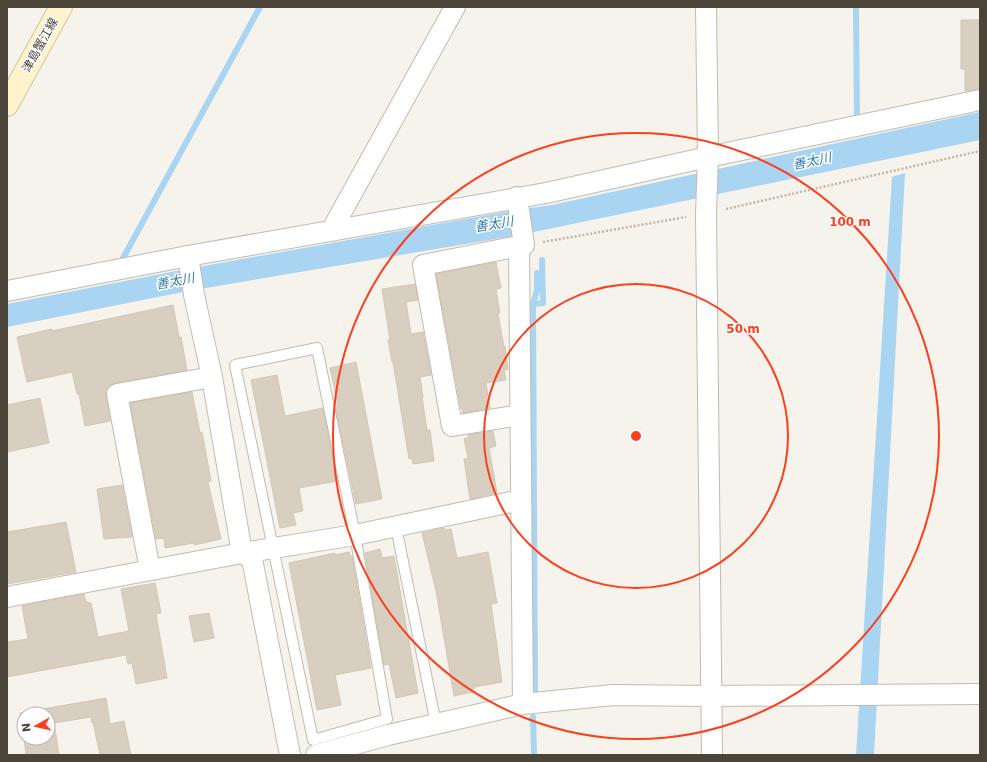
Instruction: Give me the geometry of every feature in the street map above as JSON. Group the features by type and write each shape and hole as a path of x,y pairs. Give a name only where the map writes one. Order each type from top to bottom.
{"main road":[{"name":"津島蟹江線","path":"7,105 61,7"}],"street":[{"path":"331,231 454,7"},
{"path":"706,7 708,160 706,212 712,755"},
{"path":"7,290 188,259 331,231 517,201 546,193 708,160 980,100"},
{"path":"517,201 523,242"},
{"path":"520,415 452,426 423,264 519,246 523,704"},
{"path":"188,259 194,295 212,377 242,553 252,559 290,755"},
{"path":"150,570 117,394 212,377"},
{"path":"7,598 242,553 355,535 521,500"},
{"path":"316,755 360,749 388,735 523,704 613,695 712,696 980,694"}],"lane":[{"path":"317,348 355,535 387,720 313,740 236,365 317,348"},
{"path":"396,527 436,724"}],"path":[{"path":"523,242 706,212 980,151"}],"water":[{"name":"善太川","path":"980,112 980,140 519,235 188,291 7,327 7,304 176,271 515,210 552,205"},
{"path":"905,173 874,755 856,755 892,177"}],"building":[{"path":"961,20 980,20 980,89 965,91 965,69 961,69"},
{"path":"496,262 501,288 496,289 500,313 498,314 508,369 504,370 506,380 486,383 490,408 463,413 462,408 461,409 436,274"},
{"path":"415,284 418,300 406,302 411,334 423,332 431,375 420,377 427,430 430,430 434,461 413,464 412,458 409,459 388,340 390,340 382,289"},
{"path":"173,305 187,370 110,385 106,390 106,396 110,421 85,426 79,394 77,394 72,372 27,382 17,337"},
{"path":"356,362 382,499 356,504 335,405 338,405 330,368"},
{"path":"277,375 285,416 323,408 337,481 299,488 303,511 293,513 296,525 280,528 251,380"},
{"path":"192,392 200,433 202,432 211,481 208,482 221,539 194,545 194,543 165,548 164,538 156,539 130,403"},
{"path":"40,398 49,443 7,452 7,405"},
{"path":"493,431 496,446 489,448 497,493 470,499 464,459 468,458 464,439 468,438 468,435"},
{"path":"122,485 132,537 104,539 97,489"},
{"path":"66,522 76,572 7,584 7,532"},
{"path":"444,528 445,530 451,529 457,558 488,552 497,603 491,604 502,682 474,687 474,689 471,690 472,692 454,696 436,591 422,533"},
{"path":"380,549 382,558 394,556 418,693 396,698 389,664 384,665 365,553"},
{"path":"349,552 350,556 352,556 371,668 335,675 341,705 317,710 289,563 335,553 335,555"},
{"path":"155,583 161,613 156,614 167,678 136,684 132,663 128,664 126,655 7,677 7,642 28,639 22,606 84,594 86,602 91,603 98,637 129,631 121,589"},
{"path":"209,613 214,638 194,642 189,616"},
{"path":"106,698 110,724 124,721 131,755 100,755 91,717 56,723 56,707"},
{"path":"56,736 59,755 26,755 25,746 56,746"}],"waterway":[{"path":"122,260 260,7"},
{"path":"856,7 857,118"},
{"path":"535,695 533,304 543,303 542,260"},
{"path":"533,304 537,290 537,273"},
{"path":"533,717 534,755"}]}
